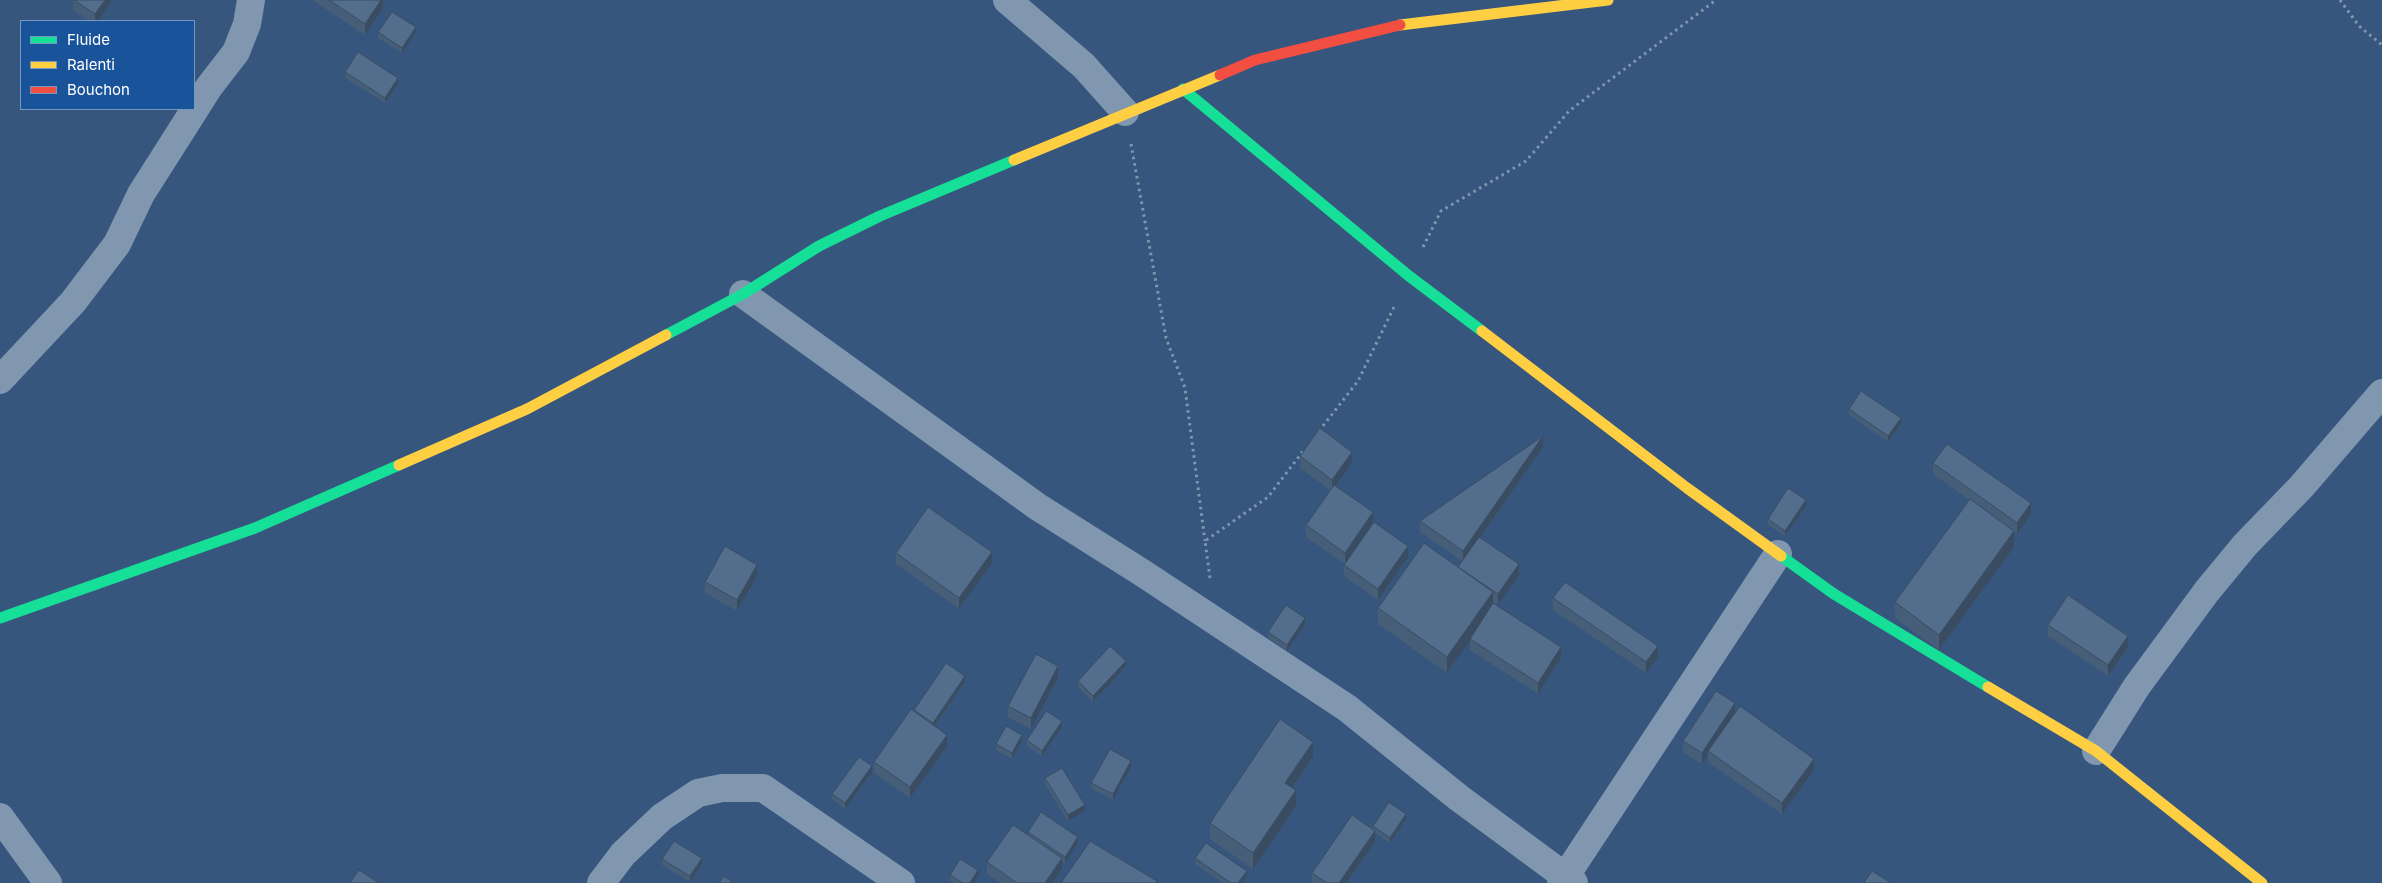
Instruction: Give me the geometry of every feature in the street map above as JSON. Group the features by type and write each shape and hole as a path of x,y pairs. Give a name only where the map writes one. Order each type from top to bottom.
{"street":[{"path":"0,380 73,302 117,244 141,194 210,87 236,52 247,24 251,0"},
{"path":"1007,0 1084,66 1126,112"},
{"path":"0,618 273,520 527,409 744,294 819,246 880,216 1126,112 1255,60 1396,25 1608,0"},
{"path":"1183,89 1409,276 1778,554 1834,594 2096,751 2262,883"},
{"path":"744,294 1038,507 1347,708 1459,798 1567,881 1778,554"},
{"path":"2096,751 2137,686 2207,591 2245,545 2302,486 2382,393"},
{"path":"601,883 623,854 662,817 698,793 722,788 763,788 901,883"},
{"path":"0,817 48,883"}],"path":[{"path":"1316,435 1358,382 1441,211 1526,161 1568,111 1716,0"},
{"path":"2340,0 2359,26 2382,45"},
{"path":"1126,112 1166,338 1186,388 1216,622"},
{"path":"1205,541 1268,497 1310,443"}],"building":[{"path":"74,0 105,0 95,14"},
{"path":"329,0 381,0 365,24"},
{"path":"392,12 416,27 402,48 378,32"},
{"path":"358,52 398,78 385,98 345,72"},
{"path":"1861,391 1901,418 1888,436 1849,409"},
{"path":"1320,428 1352,452 1332,480 1300,456"},
{"path":"1543,436 1463,551 1420,521"},
{"path":"1947,444 2031,503 2017,523 1933,463"},
{"path":"1334,485 1373,512 1345,553 1306,525"},
{"path":"1788,488 1806,500 1785,531 1768,519"},
{"path":"1970,499 2014,531 1939,635 1895,602"},
{"path":"928,507 992,552 959,598 896,553"},
{"path":"1374,522 1408,546 1378,589 1344,565"},
{"path":"1479,537 1519,564 1498,594 1458,567"},
{"path":"1424,543 1493,592 1447,657 1378,608"},
{"path":"725,546 757,565 737,600 705,582"},
{"path":"1565,582 1658,646 1646,662 1553,598"},
{"path":"2068,595 2128,636 2108,665 2048,625"},
{"path":"1493,603 1561,647 1538,683 1470,639"},
{"path":"1286,605 1305,618 1287,645 1268,632"},
{"path":"1110,646 1126,661 1093,696 1078,681"},
{"path":"1036,654 1058,666 1031,718 1008,706"},
{"path":"946,663 965,676 933,723 914,710"},
{"path":"1716,691 1735,703 1702,753 1683,741"},
{"path":"1740,706 1814,759 1782,803 1708,751"},
{"path":"911,709 947,735 910,787 874,762"},
{"path":"1046,711 1062,721 1042,751 1027,740"},
{"path":"1280,719 1313,742 1285,783 1296,790 1253,853 1210,823"},
{"path":"1006,726 1022,735 1012,753 996,744"},
{"path":"1110,749 1131,761 1113,794 1091,783"},
{"path":"859,757 872,766 845,803 832,794"},
{"path":"1062,768 1085,805 1068,815 1045,778"},
{"path":"1389,802 1406,814 1390,838 1373,826"},
{"path":"1041,812 1078,837 1065,857 1028,832"},
{"path":"1352,815 1375,831 1339,883 1327,883 1312,873"},
{"path":"1013,825 1062,858 1045,883 1017,883 987,862"},
{"path":"674,841 702,858 690,876 662,859"},
{"path":"1090,841 1157,881 1156,883 1061,883"},
{"path":"1206,843 1247,871 1238,883 1231,883 1195,858"},
{"path":"960,859 978,870 970,883 963,883 950,875"},
{"path":"359,870 379,883 350,883"},
{"path":"1872,871 1891,883 1864,883"},
{"path":"724,876 733,883 719,883"}],"traffic: fast":[{"path":"1183,89 1409,276 1482,331"},
{"path":"666,335 743,294 819,246 880,216 1014,160"},
{"path":"0,618 255,528 399,465"},
{"path":"1781,556 1834,594 1988,687"}],"traffic: slow":[{"path":"1400,25 1608,0"},
{"path":"1014,160 1220,75"},
{"path":"1482,331 1687,488 1781,556"},
{"path":"399,465 527,409 666,335"},
{"path":"1988,687 2096,751 2262,883"}],"traffic: jam":[{"path":"1220,75 1255,60 1400,25"}]}
